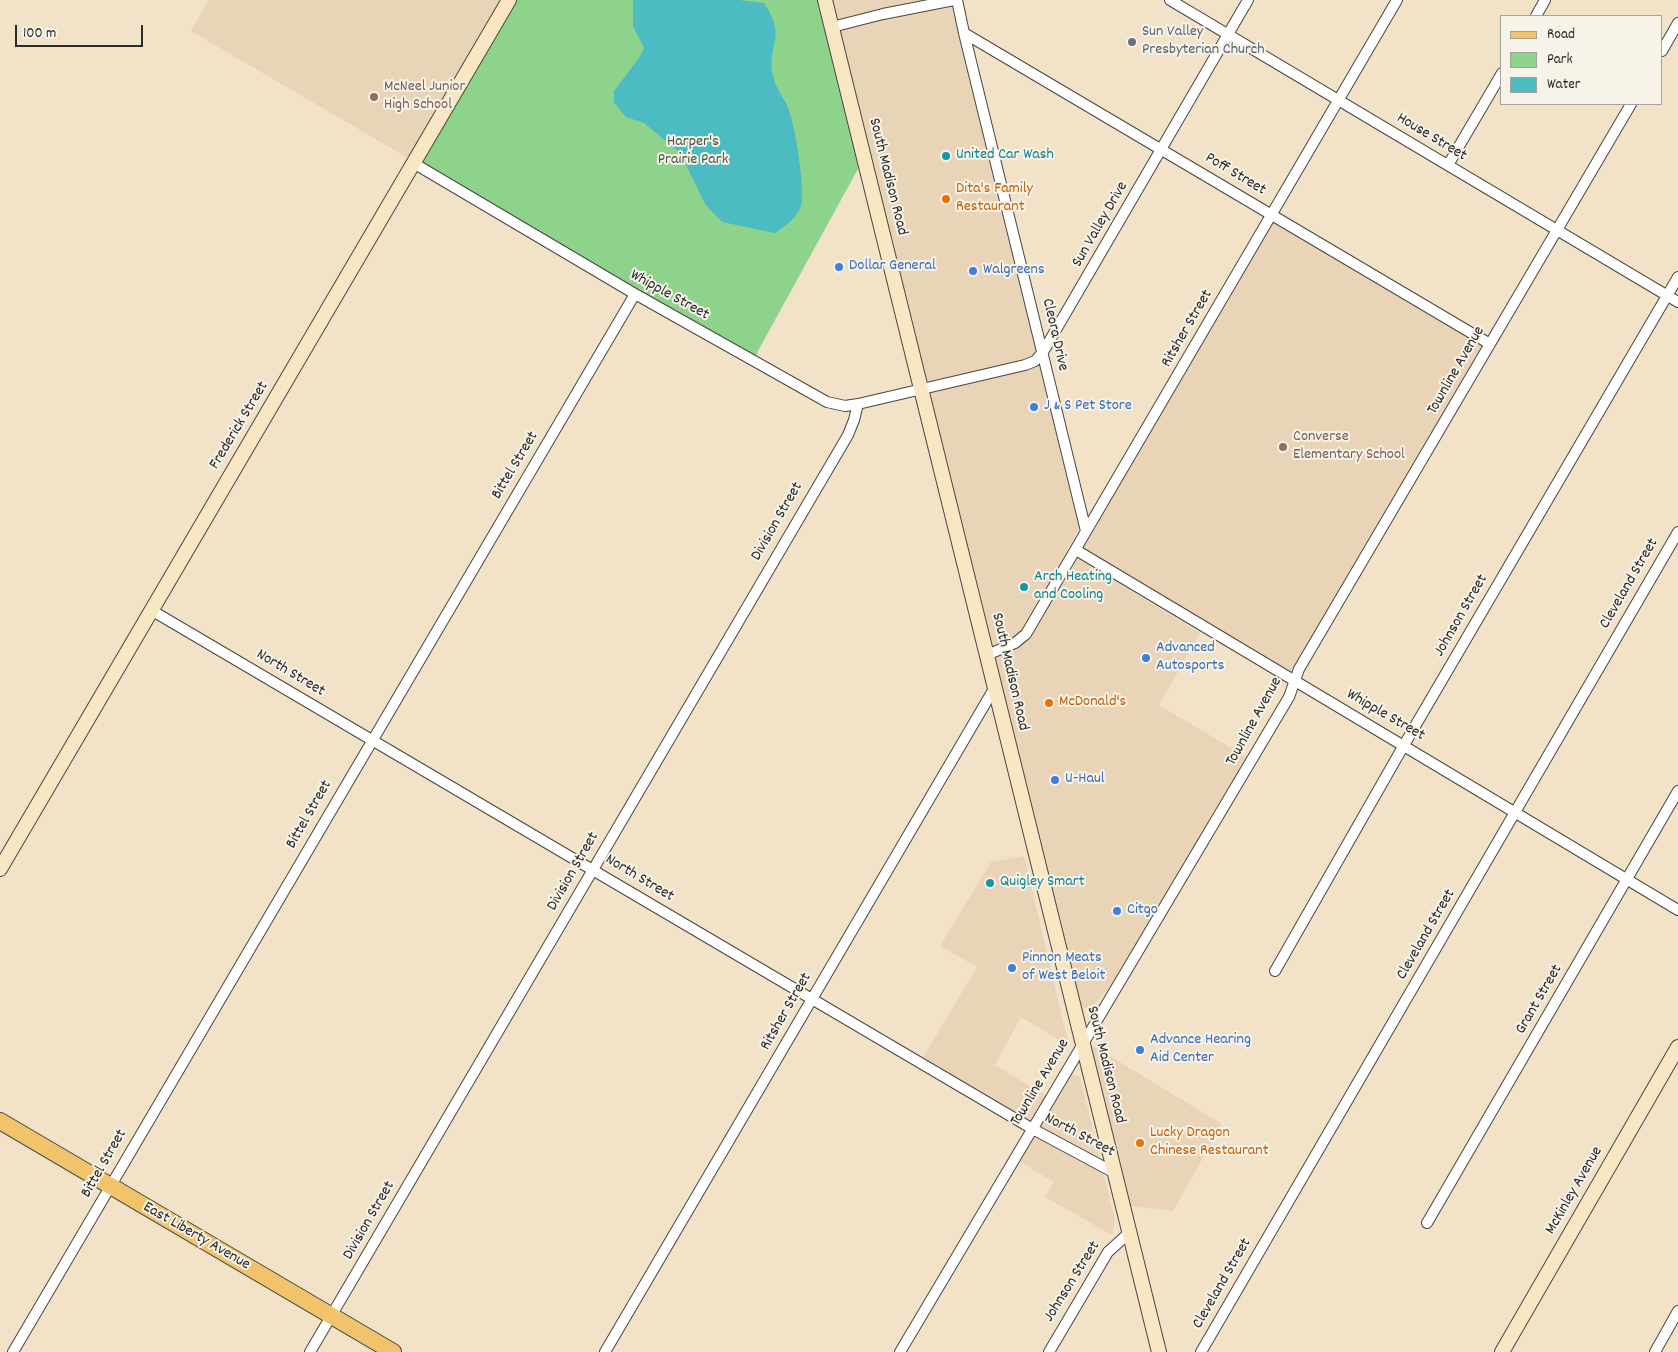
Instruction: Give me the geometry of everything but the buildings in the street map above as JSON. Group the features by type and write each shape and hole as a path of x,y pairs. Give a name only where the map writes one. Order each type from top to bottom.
{"main road":[{"name":"Frederick Street","path":"0,869 415,164 509,0"},
{"name":"South Madison Road","path":"825,0 988,655 1021,804 1048,898 1113,1172 1159,1352"},
{"name":"McKinley Avenue","path":"1502,1352 1678,1047"},
{"name":"East Liberty Avenue","path":"0,1121 393,1352"}],"street":[{"path":"832,27 883,14 956,0"},
{"name":"Cleora Drive","path":"956,0 1044,352 1086,531"},
{"name":"House Street","path":"1170,0 1678,302"},
{"name":"Sun Valley Drive","path":"921,388 1025,365 1035,361 1044,352 1248,0"},
{"name":"Ritsher Street","path":"988,655 1015,644 1026,634 1397,0"},
{"path":"1537,15 1545,0"},
{"path":"1663,49 1678,23"},
{"name":"Poff Street","path":"964,33 1490,344"},
{"path":"1448,165 1500,76"},
{"name":"Townline Avenue","path":"900,1352 1289,697 1299,669 1630,105"},
{"name":"Whipple Street","path":"415,164 635,294 827,402 845,406 921,388"},
{"name":"Johnson Street","path":"1276,971 1404,745 1678,277"},
{"name":"Bittel Street","path":"13,1352 635,294"},
{"name":"Division Street","path":"310,1352 848,435 858,404"},
{"name":"Cleveland Street","path":"1201,1352 1678,532"},
{"name":"Whipple Street","path":"1076,550 1678,910"},
{"name":"North Street","path":"151,610 1032,1128 1113,1172"},
{"name":"Ritsher Street","path":"604,1352 995,687"},
{"name":"Grant Street","path":"1427,1223 1678,791"},
{"name":"Johnson Street","path":"1049,1352 1108,1252 1129,1233"},
{"path":"1655,1352 1678,1311"}],"shaded area":[{"name":"McNeel Junior High School","path":"209,0 500,0 408,158 191,31"},
{"path":"825,0 955,0 953,12 1080,527 1066,551 1200,633 1159,705 1248,758 1112,984 1089,1011 1081,1005 864,126"},
{"name":"Converse Elementary School","path":"1272,214 1490,344 1295,681 1076,550"},
{"path":"1024,856 1069,1046 1021,1017 995,1065 1053,1100 1068,1075 1072,1074 1080,1077 1115,1221 1112,1235 1045,1197 1054,1182 1020,1162 1040,1125 922,1059 977,967 940,946 991,862"},
{"path":"1090,1044 1222,1124 1173,1211 1128,1206"}],"green space":[{"name":"Harper's Prairie Park","path":"509,0 825,0 864,158 753,360 415,164"}],"water":[{"path":"633,0 739,0 764,3 775,25 776,34 772,57 773,76 776,86 789,109 797,147 802,187 801,206 797,214 775,233 722,222 705,204 681,154 644,123 626,117 614,103 614,91 639,58 644,48 633,26"}],"place":[{"name":"Sun Valley Presbyterian Church","path":"1132,42"},
{"name":"McNeel Junior High School","path":"374,97"},
{"name":"United Car Wash","path":"946,156"},
{"name":"Dita's Family Restaurant","path":"946,199"},
{"name":"Dollar General","path":"839,267"},
{"name":"Walgreens","path":"973,271"},
{"name":"J & S Pet Store","path":"1034,407"},
{"name":"Converse Elementary School","path":"1283,447"},
{"name":"Arch Heating and Cooling","path":"1024,587"},
{"name":"Advanced Autosports","path":"1146,658"},
{"name":"McDonald's","path":"1049,703"},
{"name":"U-Haul","path":"1055,780"},
{"name":"Quigley Smart","path":"990,883"},
{"name":"Citgo","path":"1117,911"},
{"name":"Pinnon Meats of West Beloit","path":"1012,968"},
{"name":"Advance Hearing Aid Center","path":"1140,1050"},
{"name":"Lucky Dragon Chinese Restaurant","path":"1140,1143"}]}
